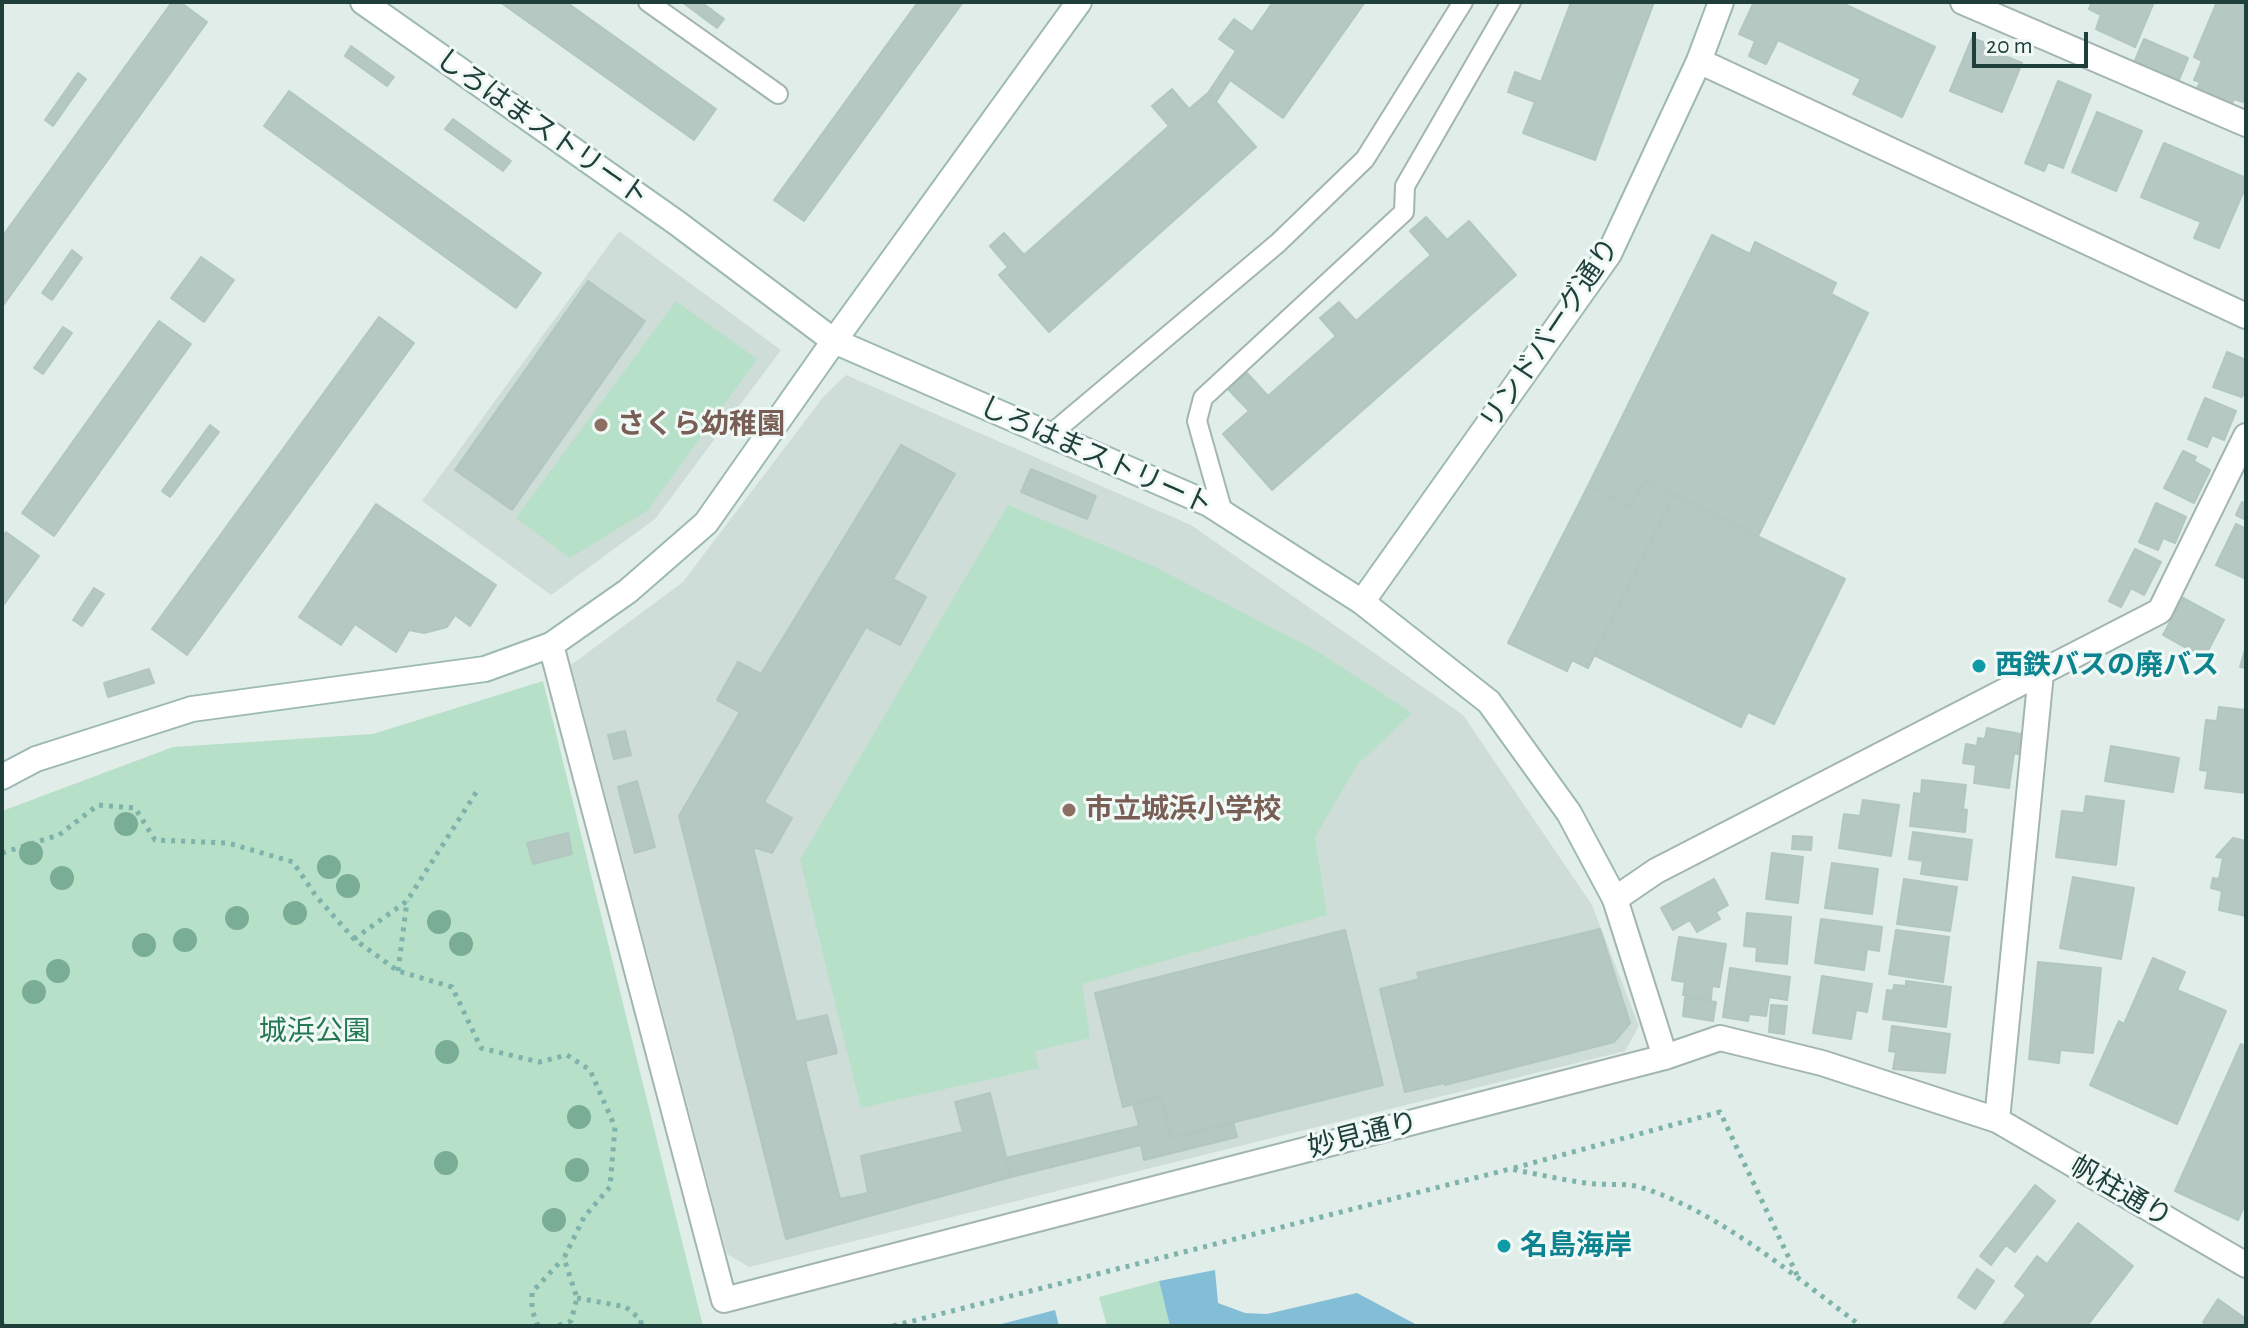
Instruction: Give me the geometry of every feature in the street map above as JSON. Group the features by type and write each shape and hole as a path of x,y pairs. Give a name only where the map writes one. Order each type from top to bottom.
{"street":[{"name":"しろはまストリート","path":"363,2 677,223 834,341 1209,504 1362,602 1489,702 1569,813 1615,899 1665,1057"},
{"path":"2,777 36,759 192,709 485,669 551,645 628,591 706,523 1079,2"},
{"name":"リンドバーグ通り","path":"1362,602 1609,254 1699,61 1721,2"},
{"path":"1963,2 2246,124"},
{"path":"1699,61 2246,316"},
{"path":"1615,899 1656,871 2160,611 2246,436"},
{"name":"妙見通り","path":"551,645 724,1300 1665,1057 1720,1038 1822,1063 1997,1120"},
{"path":"1997,1120 2041,673"},
{"name":"帆柱通り","path":"1997,1120 2246,1265"}],"lane":[{"path":"648,2 778,94"},
{"path":"1050,435 1278,243 1365,159 1463,2"},
{"path":"1223,513 1197,421 1203,398 1404,212 1405,186 1511,2"}],"path":[{"path":"354,939 407,901 477,791"},
{"path":"2,853 59,835 98,805 135,808 155,840 228,843 293,862 316,896 354,939 398,971 452,987 481,1048 539,1062 567,1055 590,1070 615,1127 610,1187 584,1217 564,1258 532,1292 532,1310 538,1326"},
{"path":"398,971 407,901"},
{"path":"893,1326 1510,1169 1720,1112 1798,1279"},
{"path":"1510,1169 1592,1184 1641,1187 1723,1227 1861,1326"},
{"path":"557,1326 571,1321 577,1298 564,1258"},
{"path":"577,1298 626,1307 641,1320 641,1326"}],"shaded area":[{"name":"さくら幼稚園","path":"619,231 781,350 655,519 551,595 422,501"},
{"name":"市立城浜小学校","path":"846,375 1191,525 1463,715 1592,905 1639,1026 1625,1051 749,1267 727,1254 571,665 683,582 824,396"}],"green space":[{"path":"676,301 757,359 648,510 570,558 516,518"},
{"path":"1008,505 1153,566 1315,650 1412,713 1357,765 1315,837 1327,915 1082,984 1090,1038 1035,1051 1039,1068 861,1108 800,860"},
{"name":"城浜公園","path":"543,681 703,1326 2,1326 2,811 173,747 373,734"},
{"path":"1159,1281 1170,1326 1107,1326 1099,1297"}],"water":[{"path":"1215,1270 1218,1303 1245,1313 1267,1314 1357,1293 1419,1326 1170,1326 1159,1281"},
{"path":"1055,1310 1059,1326 994,1326"}],"building":[{"path":"172,2 180,2 207,22 2,307 2,237"},
{"path":"500,2 566,2 716,109 694,140"},
{"path":"682,2 701,2 724,19 717,28"},
{"path":"918,2 963,2 804,221 774,200"},
{"path":"1273,2 1365,2 1283,118 1230,80 1216,102 1208,93 1236,51 1219,39 1234,19 1252,32"},
{"path":"1571,2 1654,2 1595,160 1523,133 1535,102 1508,92 1515,72 1541,82"},
{"path":"1754,2 1840,2 1935,47 1902,117 1853,94 1861,79 1778,40 1766,64 1749,56 1755,41 1739,34"},
{"path":"2092,2 2154,2 2135,47 2096,29 2101,15 2089,9"},
{"path":"2217,2 2246,2 2246,94 2243,102 2234,99 2232,103 2196,91 2200,82 2194,80 2202,61 2194,57"},
{"path":"1972,38 1997,47 1995,52 2022,63 2002,112 1950,91"},
{"path":"2144,39 2188,58 2178,82 2134,63"},
{"path":"351,46 394,77 387,86 345,56"},
{"path":"78,73 86,79 53,126 45,120"},
{"path":"2058,81 2091,95 2063,168 2048,162 2044,171 2025,163"},
{"path":"1172,89 1189,109 1208,93 1256,147 1049,332 999,275 1008,267 990,246 1004,233 1024,255 1169,126 1152,106"},
{"path":"289,91 541,273 516,308 264,126"},
{"path":"2097,112 2142,131 2116,191 2072,172"},
{"path":"453,119 511,161 503,171 445,129"},
{"path":"2164,143 2246,178 2246,186 2219,248 2194,238 2201,222 2141,197"},
{"path":"1426,217 1447,240 1469,221 1516,275 1272,490 1223,434 1249,411 1228,389 1247,373 1268,396 1336,336 1320,318 1339,302 1356,321 1431,255 1410,231"},
{"path":"1712,235 1750,254 1755,242 1836,283 1831,294 1868,313 1758,536 1644,480 1630,507 1588,486"},
{"path":"72,250 82,258 52,300 42,293"},
{"path":"201,257 234,280 204,322 171,298"},
{"path":"588,281 645,321 512,510 455,470"},
{"path":"379,317 414,343 187,655 152,629"},
{"path":"159,321 191,344 54,536 22,513"},
{"path":"63,327 72,333 43,374 34,368"},
{"path":"2227,352 2246,360 2246,387 2242,397 2213,387"},
{"path":"2205,398 2236,411 2224,440 2212,435 2207,447 2188,439"},
{"path":"210,425 219,432 170,497 162,491"},
{"path":"901,445 955,474 893,579 926,597 900,645 866,627 764,802 792,818 772,853 753,847 796,1022 827,1015 837,1053 805,1061 840,1199 868,1193 861,1156 963,1132 955,1102 990,1093 1011,1177 786,1239 679,816 740,712 717,700 738,662 761,674"},
{"path":"2183,451 2196,457 2194,461 2210,470 2194,503 2164,488"},
{"path":"1031,469 1096,496 1087,519 1021,492"},
{"path":"1644,480 1674,495 1588,668 1572,660 1567,671 1508,643 1588,486 1630,507"},
{"path":"1674,495 1845,579 1774,724 1748,712 1741,727 1594,655"},
{"path":"2242,502 2246,504 2246,520 2236,515"},
{"path":"2156,503 2186,517 2175,543 2163,538 2158,550 2139,542"},
{"path":"376,504 496,585 470,626 455,615 447,627 424,633 409,630 396,652 355,624 341,645 299,617"},
{"path":"2236,524 2246,529 2246,579 2216,565"},
{"path":"6,532 39,556 2,607 2,538"},
{"path":"2135,549 2161,562 2144,595 2131,588 2121,607 2109,601"},
{"path":"94,588 104,594 82,626 73,620"},
{"path":"2183,598 2224,620 2204,658 2163,635"},
{"path":"2246,646 2246,668 2240,667"},
{"path":"149,669 154,683 108,697 104,683"},
{"path":"2219,707 2246,710 2246,793 2205,788 2208,771 2200,770 2206,720 2217,721"},
{"path":"1987,728 2021,734 2018,754 2014,753 2009,788 1974,783 1976,765 1963,763 1966,744 1977,746 1978,738 1985,739"},
{"path":"625,731 631,755 614,759 608,735"},
{"path":"2111,746 2179,758 2173,792 2105,781"},
{"path":"1922,780 1966,785 1963,809 1967,810 1965,832 1910,826 1914,793 1921,794"},
{"path":"637,781 655,847 635,853 618,787"},
{"path":"2086,796 2124,801 2116,865 2056,857 2062,811 2084,813"},
{"path":"1863,800 1899,805 1891,856 1839,848 1844,814 1860,816"},
{"path":"1913,832 1972,840 1967,880 1921,874 1923,861 1909,859"},
{"path":"568,833 572,854 533,864 527,843"},
{"path":"1793,836 1812,837 1811,850 1792,849"},
{"path":"2233,838 2246,841 2246,916 2219,910 2222,891 2211,888 2213,878 2219,879 2223,858 2216,857"},
{"path":"1772,853 1803,857 1798,903 1766,899"},
{"path":"1832,863 1878,869 1872,914 1825,908"},
{"path":"2073,877 2134,888 2121,959 2060,948"},
{"path":"1714,879 1728,905 1716,912 1720,919 1697,932 1690,920 1673,930 1661,908"},
{"path":"1904,879 1957,887 1950,931 1897,924"},
{"path":"1747,913 1791,917 1787,964 1756,961 1757,947 1744,946"},
{"path":"1821,919 1882,927 1879,951 1867,949 1864,970 1815,963"},
{"path":"1600,929 1630,1023 1614,1042 1445,1085 1405,1092 1380,989 1419,979 1417,973"},
{"path":"1345,930 1383,1085 1171,1138 1161,1097 1123,1107 1095,993"},
{"path":"1896,930 1949,937 1943,982 1889,974"},
{"path":"1679,937 1726,944 1719,987 1712,986 1711,1000 1683,995 1685,982 1672,980"},
{"path":"2153,958 2185,972 2177,990 2226,1011 2177,1124 2090,1085 2119,1021 2124,1024"},
{"path":"2038,962 2101,968 2093,1053 2060,1050 2059,1063 2029,1059"},
{"path":"1730,968 1790,977 1787,1000 1769,997 1766,1016 1749,1014 1748,1021 1723,1017"},
{"path":"1822,976 1872,984 1867,1012 1856,1010 1851,1039 1813,1033"},
{"path":"1906,981 1951,987 1946,1027 1883,1019 1887,990 1893,991 1894,985 1906,986"},
{"path":"1685,997 1716,1002 1713,1021 1683,1016"},
{"path":"1771,1005 1787,1006 1784,1034 1769,1032"},
{"path":"1892,1026 1950,1034 1945,1073 1893,1069 1896,1052 1889,1051"},
{"path":"2241,1044 2246,1047 2246,1202 2238,1220 2175,1191"},
{"path":"1161,1097 1171,1138 1233,1122 1237,1137 1144,1160 1141,1145 1011,1177 1006,1158 1139,1126 1133,1104"},
{"path":"2035,1185 2055,1201 2015,1252 2006,1245 1991,1265 1980,1256"},
{"path":"2078,1223 2133,1266 2087,1326 2002,1326 2026,1295 2015,1286 2037,1256 2047,1264"},
{"path":"1977,1269 1994,1281 1975,1309 1958,1297"},
{"path":"2218,1299 2246,1319 2246,1326 2208,1326 2203,1322"}],"place":[{"name":"さくら幼稚園","path":"601,425"},
{"name":"西鉄バスの廃バス","path":"1979,666"},
{"name":"市立城浜小学校","path":"1069,810"},
{"name":"名島海岸","path":"1504,1246"}]}
